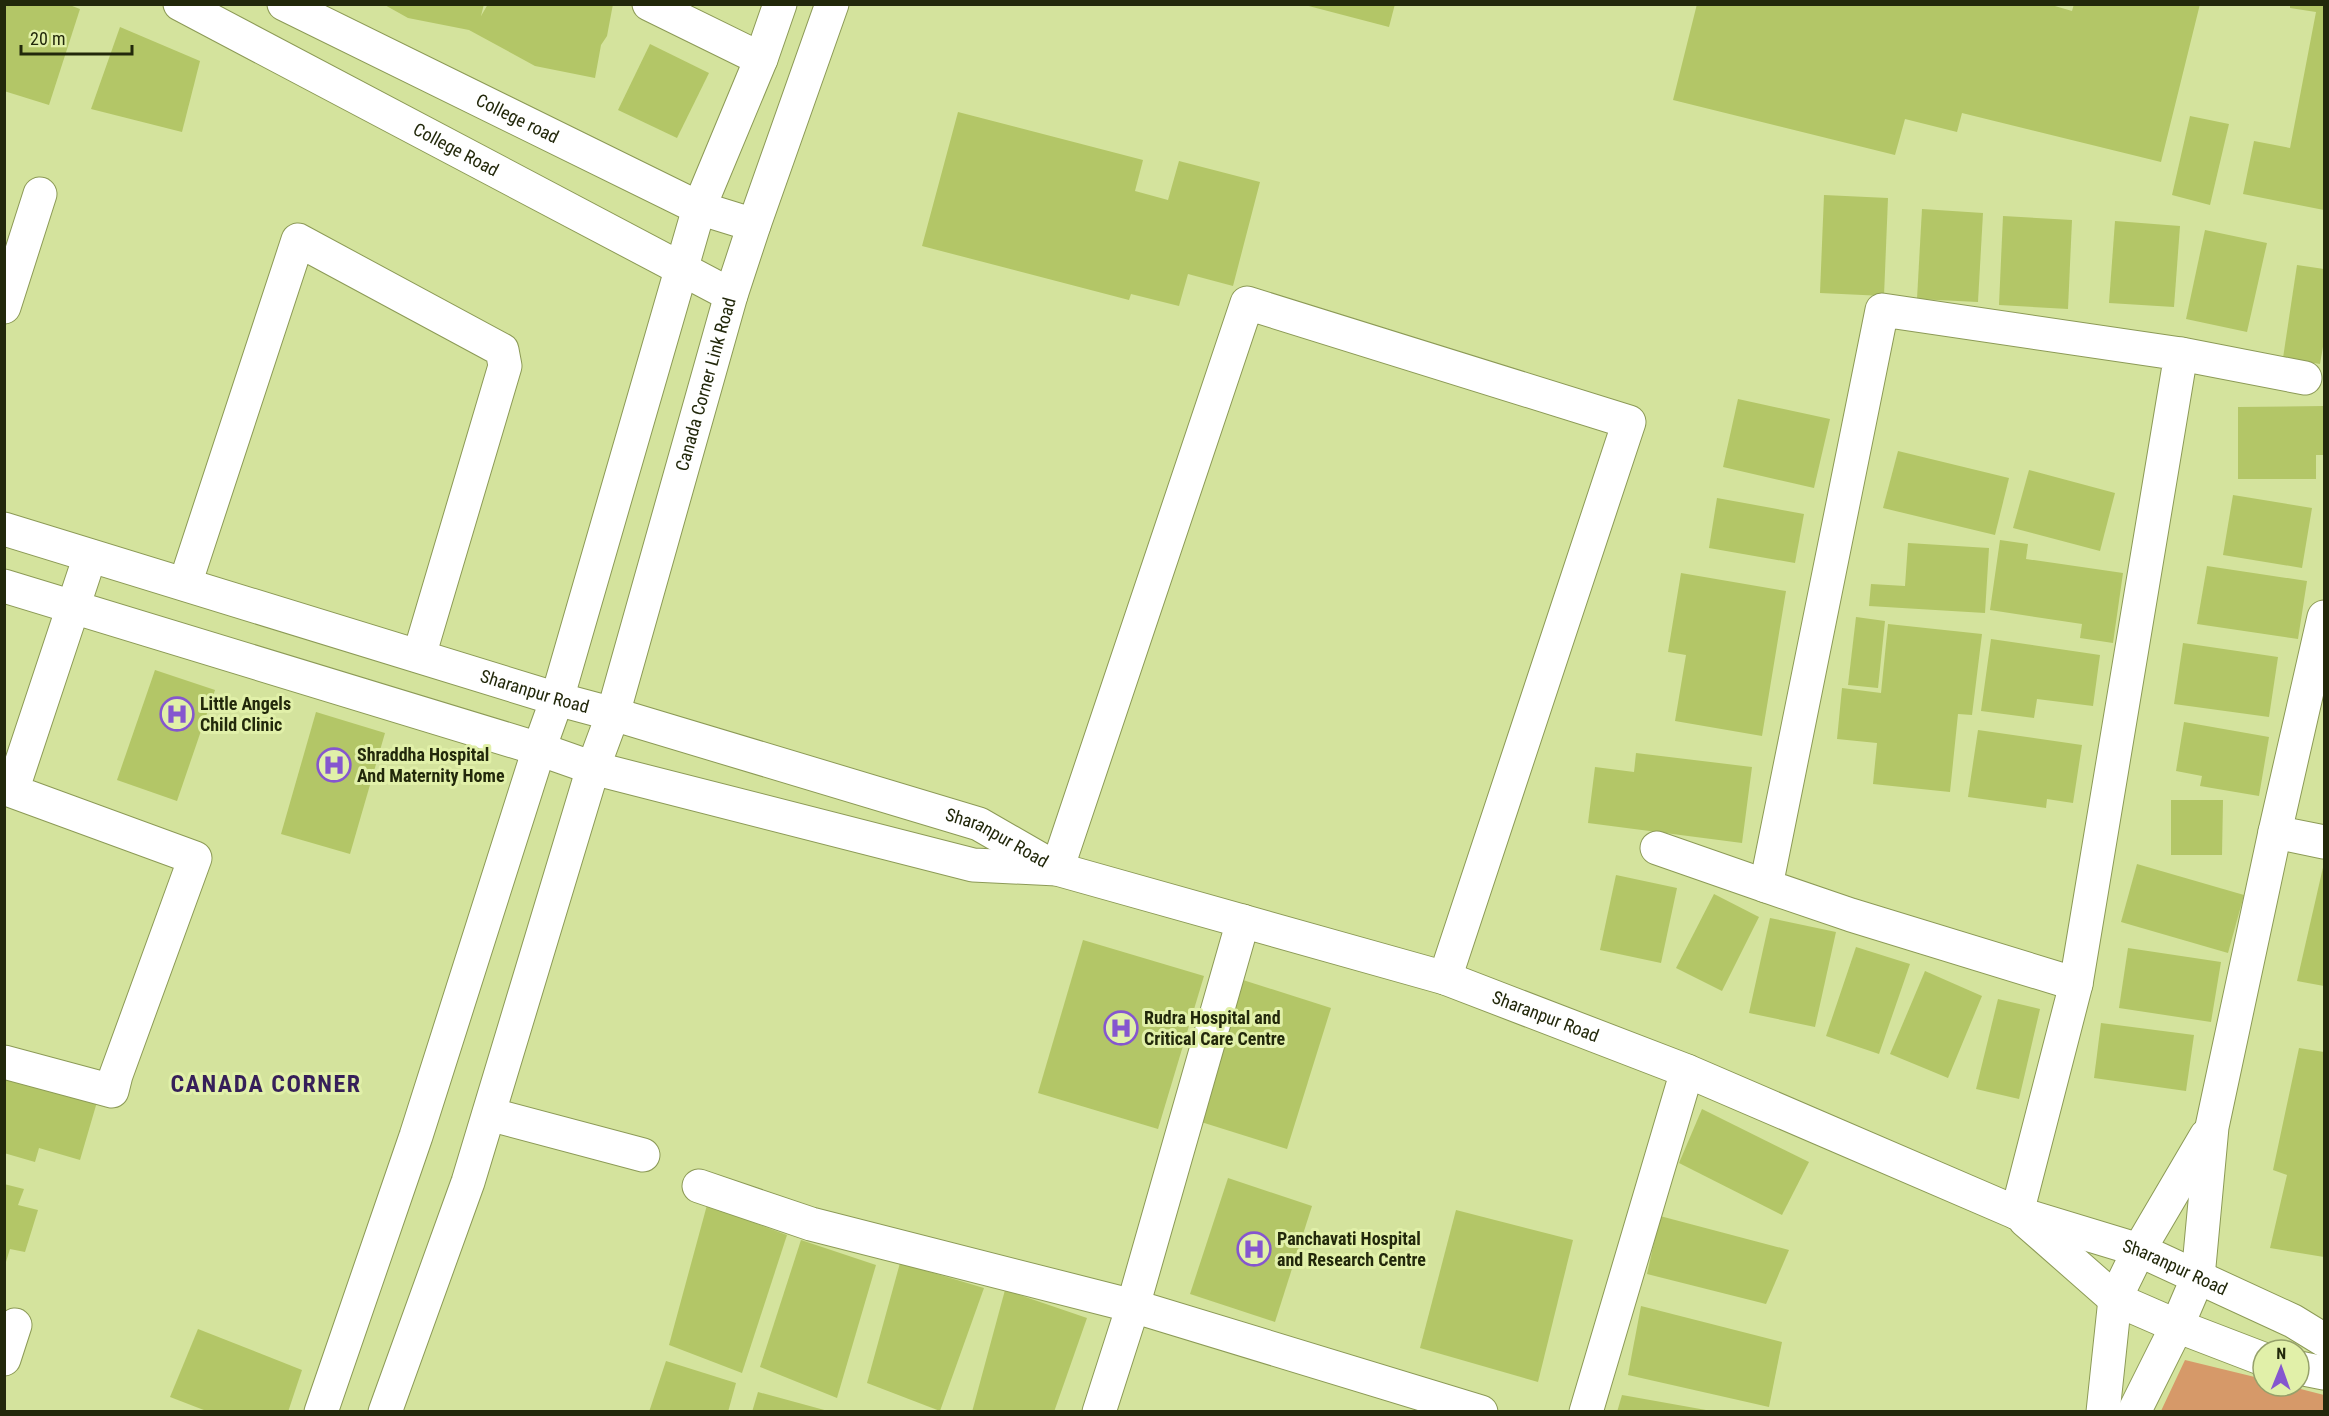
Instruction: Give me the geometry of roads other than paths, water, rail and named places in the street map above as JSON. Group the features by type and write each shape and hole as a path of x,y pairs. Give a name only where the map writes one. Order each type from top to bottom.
{"street":[{"name":"College Road","path":"180,4 731,295"},
{"name":"College road","path":"284,4 699,208 754,225"},
{"path":"650,4 760,59"},
{"path":"321,1412 416,1136 557,699 683,270 699,208 780,4"},
{"name":"Canada Corner Link Road","path":"385,1412 468,1182 593,768 613,714 731,295 832,4"},
{"path":"4,308 40,194"},
{"path":"185,584 298,240 502,350 505,366 419,656"},
{"path":"1057,869 1247,303 1629,422 1445,978"},
{"path":"1766,886 1882,310 2181,354 2305,378"},
{"path":"2017,1213 2076,984 2181,354"},
{"name":"Sharanpur Road","path":"4,529 557,699 980,824 1057,869"},
{"path":"4,1062 112,1091 195,858 8,791 90,556"},
{"name":"Sharanpur Road","path":"4,586 540,749 593,768 973,865 1057,869 1445,978 1687,1071 2017,1213 2139,1250 2293,1322 2325,1340"},
{"path":"2134,1412 2177,1326 2198,1277 2212,1127 2275,832 2325,617"},
{"path":"2275,832 2325,842"},
{"path":"1657,848 1851,915 2076,984"},
{"path":"1099,1412 1134,1306 1243,921"},
{"path":"1586,1412 1687,1071"},
{"path":"489,1114 643,1155"},
{"path":"2103,1412 2115,1299 2139,1250 2212,1127"},
{"path":"699,1186 811,1224 1134,1306 1481,1412"},
{"name":"Sharanpur Road","path":"2017,1213 2115,1299 2251,1354"},
{"path":"4,1359 15,1325"}],"place":[{"name":"Little Angels Child Clinic","path":"177,714"},
{"name":"Shraddha Hospital And Maternity Home","path":"334,765"},
{"name":"Rudra Hospital and Critical Care Centre","path":"1121,1028"},
{"name":"Panchavati Hospital and Research Centre","path":"1254,1249"}],"district":[{"name":"CANADA CORNER","path":"266,1084"}]}
